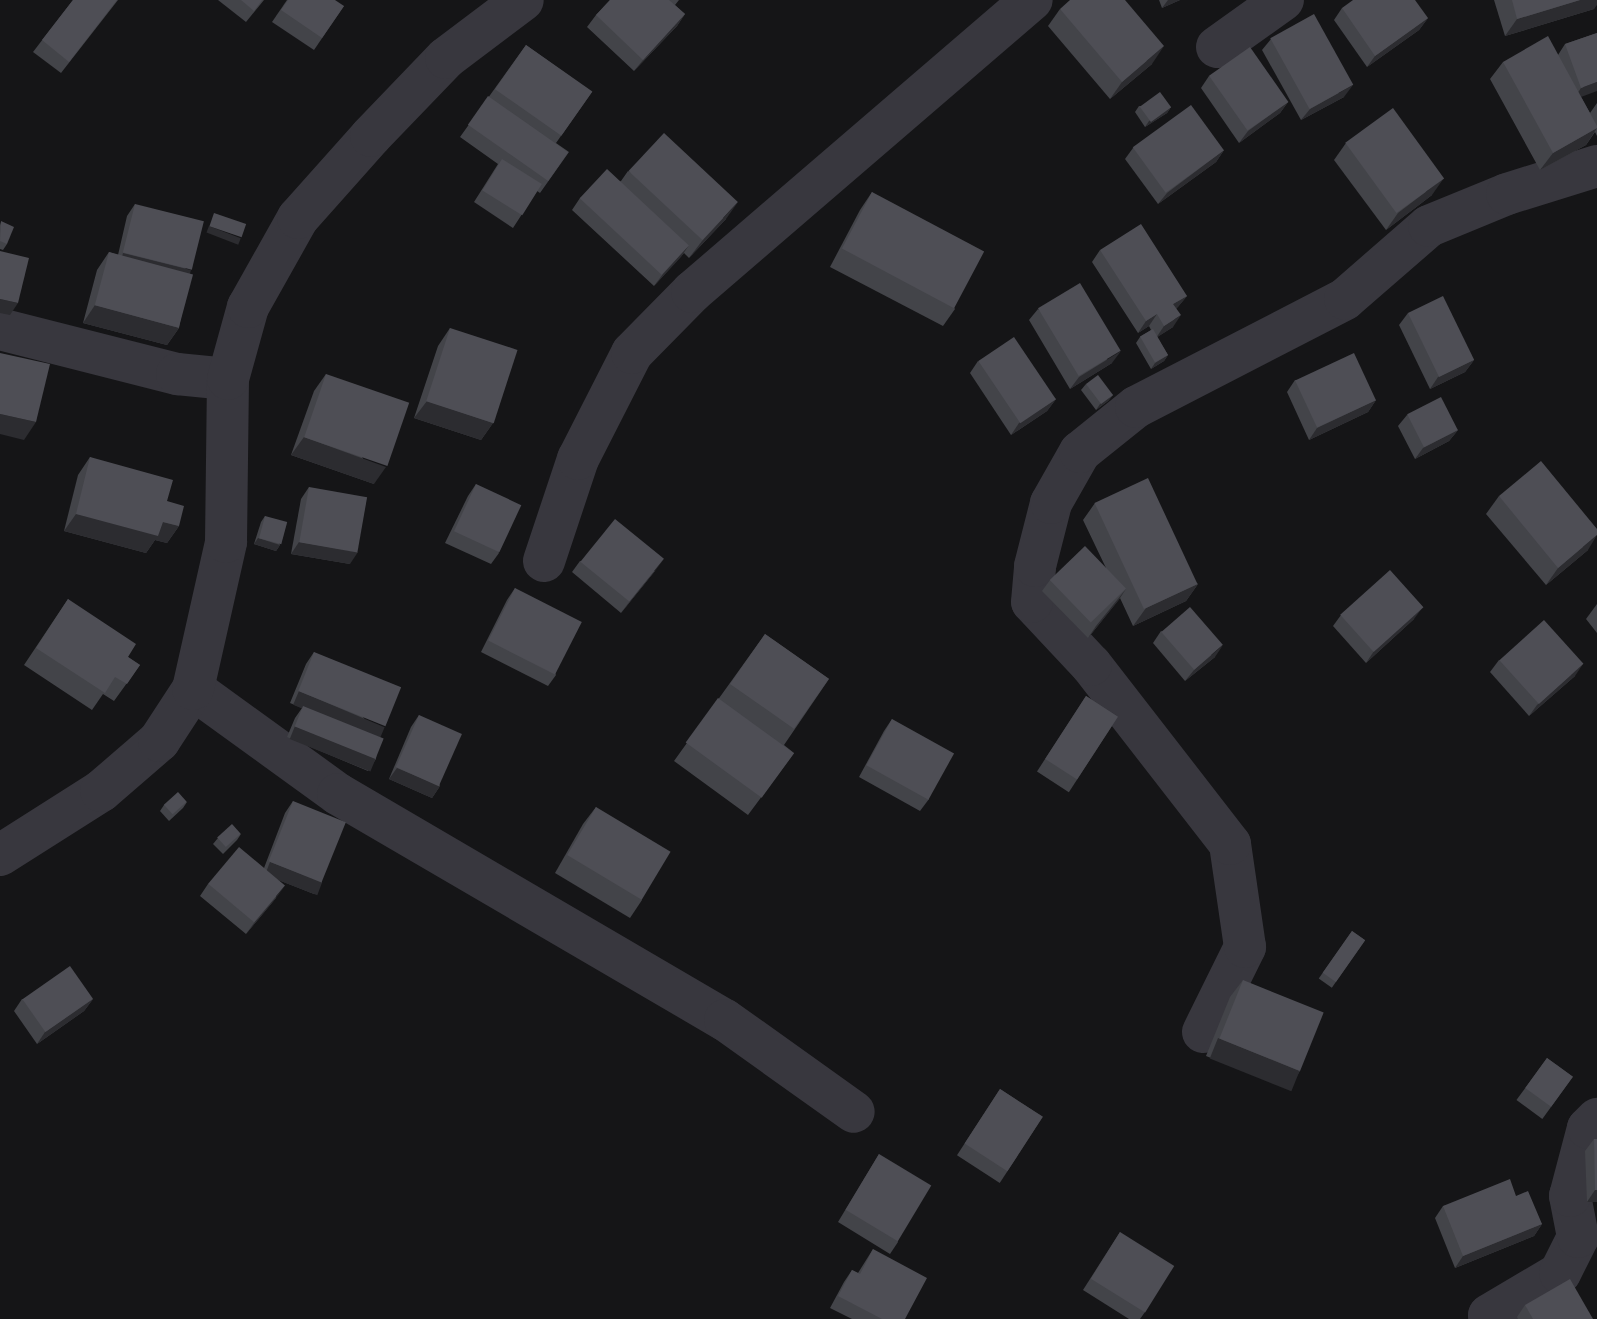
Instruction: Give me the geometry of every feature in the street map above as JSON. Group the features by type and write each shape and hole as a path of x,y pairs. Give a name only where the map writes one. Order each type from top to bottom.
{"street":[{"path":"0,855 101,791 148,751 193,689 226,542 228,379 248,307 298,218 446,58 523,0"},
{"path":"544,561 578,459 632,353 692,292 1032,0"},
{"path":"1217,47 1283,0"},
{"path":"1203,1032 1245,947 1230,844 1091,665 1032,602 1051,503 1080,452 1136,407 1345,299 1429,226 1507,194 1597,166"},
{"path":"0,329 177,374 228,379"},
{"path":"193,689 338,794 725,1020 854,1112"},
{"path":"1491,1319 1489,1315 1560,1273 1578,1237 1570,1196 1588,1128 1597,1119"}],"building":[{"path":"73,0 117,0 69,62 42,40"},
{"path":"241,0 262,0 254,11"},
{"path":"288,0 335,0 344,6 322,38 281,10"},
{"path":"610,0 669,0 685,14 643,60 596,15"},
{"path":"1070,0 1125,0 1164,46 1122,82 1060,9"},
{"path":"1353,0 1415,0 1428,18 1375,56 1342,8"},
{"path":"1512,0 1580,0 1517,19"},
{"path":"1314,14 1353,85 1310,109 1270,38"},
{"path":"1597,33 1597,82 1581,88 1565,44"},
{"path":"1548,36 1597,126 1553,153 1503,62"},
{"path":"526,45 592,91 561,136 495,89"},
{"path":"1250,47 1288,102 1247,131 1209,76"},
{"path":"1160,92 1171,107 1151,122 1140,107"},
{"path":"488,96 568,152 548,181 468,125"},
{"path":"1191,105 1224,150 1166,193 1133,147"},
{"path":"1393,108 1444,178 1396,213 1345,143"},
{"path":"664,133 738,202 702,240 629,171"},
{"path":"502,159 542,184 522,215 482,190"},
{"path":"607,169 689,245 662,275 580,198"},
{"path":"872,192 984,252 954,308 842,249"},
{"path":"135,204 204,221 192,270 123,253"},
{"path":"214,213 246,224 242,237 209,226"},
{"path":"1,221 14,227 7,244 0,241"},
{"path":"1141,224 1187,296 1173,304 1181,315 1164,326 1157,314 1146,321 1100,250"},
{"path":"0,251 29,258 18,303 0,299"},
{"path":"109,252 193,275 179,328 95,305"},
{"path":"1080,283 1121,351 1079,376 1038,308"},
{"path":"1443,296 1474,360 1439,377 1408,313"},
{"path":"450,328 518,350 494,423 426,401"},
{"path":"1153,329 1168,355 1155,362 1140,336"},
{"path":"1014,337 1056,399 1020,423 978,361"},
{"path":"0,353 50,364 36,422 0,414"},
{"path":"1354,353 1376,400 1317,428 1295,380"},
{"path":"326,374 409,403 387,466 304,437"},
{"path":"1098,375 1113,395 1101,404 1086,384"},
{"path":"1441,397 1458,430 1424,447 1407,414"},
{"path":"90,457 173,480 167,501 184,506 179,526 163,522 158,536 76,514"},
{"path":"1541,461 1597,529 1597,535 1558,568 1499,496"},
{"path":"1148,478 1197,584 1144,609 1095,503"},
{"path":"476,484 521,505 499,552 454,531"},
{"path":"309,487 367,497 357,552 299,542"},
{"path":"265,516 287,522 281,544 259,538"},
{"path":"615,519 664,559 629,601 580,562"},
{"path":"1085,546 1126,588 1091,622 1050,580"},
{"path":"1390,570 1423,607 1374,652 1340,615"},
{"path":"515,588 582,622 555,675 488,641"},
{"path":"68,599 136,644 128,657 140,665 127,684 115,677 105,693 36,648"},
{"path":"1190,607 1223,645 1194,670 1161,632"},
{"path":"1544,620 1583,664 1539,704 1499,660"},
{"path":"765,634 829,679 794,729 730,684"},
{"path":"314,652 401,687 385,726 298,691"},
{"path":"1086,696 1118,717 1077,780 1045,759"},
{"path":"718,698 794,753 762,798 686,742"},
{"path":"303,706 384,739 375,759 295,726"},
{"path":"419,715 462,734 439,786 396,767"},
{"path":"892,719 954,753 928,800 866,765"},
{"path":"178,792 187,802 173,814 164,805"},
{"path":"293,801 346,822 322,883 269,861"},
{"path":"596,807 671,852 642,900 567,855"},
{"path":"232,824 241,834 226,847 217,837"},
{"path":"239,847 285,886 254,922 208,884"},
{"path":"1352,931 1365,940 1336,982 1323,973"},
{"path":"70,966 93,999 45,1032 22,999"},
{"path":"1243,980 1324,1013 1300,1071 1219,1038"},
{"path":"1547,1058 1573,1077 1551,1107 1525,1088"},
{"path":"1000,1089 1043,1117 1007,1171 965,1144"},
{"path":"1594,1139 1597,1139 1597,1190 1595,1190"},
{"path":"879,1154 931,1185 898,1241 846,1210"},
{"path":"1510,1179 1516,1196 1528,1191 1542,1224 1463,1256 1443,1206"},
{"path":"1120,1232 1174,1266 1145,1313 1091,1279"},
{"path":"873,1249 927,1278 905,1319 882,1319 838,1296 852,1270 860,1274"},
{"path":"1570,1279 1593,1319 1533,1319 1525,1305"}]}
